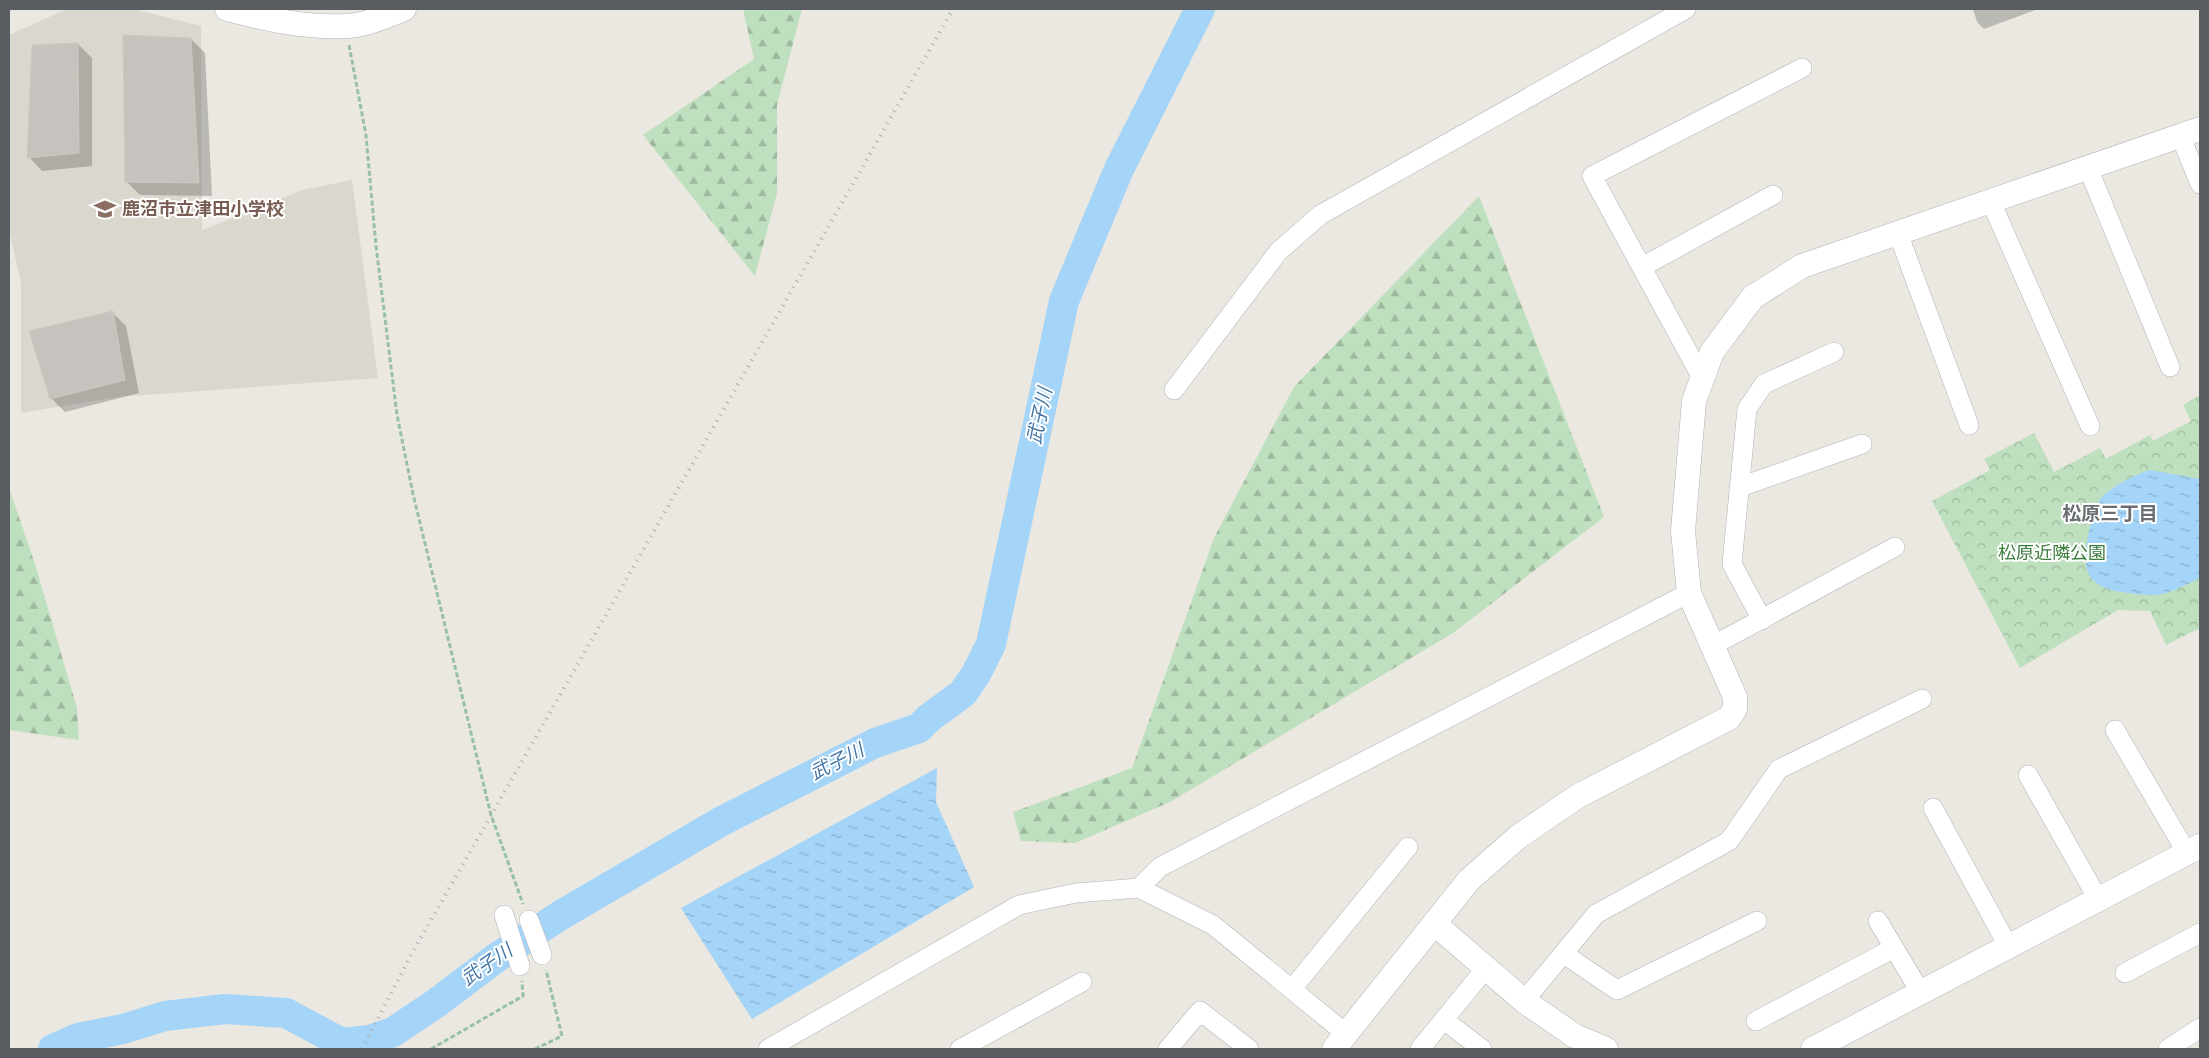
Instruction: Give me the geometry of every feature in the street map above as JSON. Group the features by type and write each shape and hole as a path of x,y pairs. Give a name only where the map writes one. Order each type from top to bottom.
{"street":[{"path":"227,9 291,24 346,26 383,18 404,9"},
{"path":"1174,390 1278,252 1320,215 1686,9"},
{"path":"1702,378 1592,176 1802,68"},
{"path":"768,1049 793,1043 1018,906 1076,893 1139,888 1213,925 1292,989 1340,1041 1469,880 1518,837 1578,796 1729,718 1735,709 1735,697 1689,592 1683,531 1694,401 1712,352 1753,297 1802,266 2190,132 2200,184"},
{"path":"2088,168 2170,367"},
{"path":"1642,267 1773,195"},
{"path":"1991,202 2090,426"},
{"path":"1898,233 1969,425"},
{"path":"1762,620 1732,564 1747,409 1764,384 1834,352"},
{"path":"1740,487 1862,444"},
{"path":"1712,646 1895,547"},
{"path":"1139,888 1160,867 1689,592"},
{"path":"1524,1001 1596,914 1729,841 1779,769 1922,699"},
{"path":"1812,1049 2193,849 2115,730"},
{"path":"2028,775 2098,899"},
{"path":"1933,808 2008,946"},
{"path":"1292,989 1408,847"},
{"path":"504,915 520,966"},
{"path":"528,920 542,955"},
{"path":"1564,954 1617,990 1757,921"},
{"path":"1878,921 1921,993"},
{"path":"1435,924 1524,1001 1575,1036 1606,1049"},
{"path":"2125,973 2200,933"},
{"path":"1756,1021 1894,948"},
{"path":"1420,1049 1486,968"},
{"path":"960,1049 1082,982"},
{"path":"1168,1049 1200,1011 1249,1049"},
{"path":"1444,1020 1482,1049"},
{"path":"2168,1049 2200,1028"}],"path":[{"path":"346,26 366,135 376,246 397,415 413,494 491,816 528,920"},
{"path":"535,1049 562,1036 542,955"},
{"path":"431,1049 523,996 520,966"}],"shaded area":[{"name":"鹿沼市立津田小学校","path":"67,9 133,9 201,26 202,230 302,190 352,180 378,378 117,397 21,413 21,284 9,229 9,35"}],"green space":[{"path":"743,9 802,9 777,105 777,193 755,276 643,135 754,59"},
{"path":"1479,196 1604,517 1453,633 1170,802 1075,843 1021,841 1013,812 1132,768 1214,538 1294,387"},
{"name":"松原近隣公園","path":"2200,395 2200,628 2166,645 2150,611 2118,610 2020,668 1932,501 1990,470 1984,459 2034,433 2054,472 2100,448 2106,459 2150,435 2153,441 2191,421 2183,405"},
{"path":"9,488 35,564 77,708 79,740 9,730"}],"water":[{"path":"2150,470 2200,479 2200,578 2174,590 2157,595 2127,593 2102,587 2094,581 2086,566 2087,544 2095,508 2103,496 2113,488 2132,477"},
{"path":"937,768 936,802 974,887 752,1019 681,908"}],"building":[{"path":"123,35 191,38 199,183 125,182"},
{"path":"78,43 79,153 27,158 32,45"},
{"path":"113,311 125,380 50,399 29,331"}],"waterway":[{"name":"武子川","path":"53,1049 78,1038 123,1029 165,1016 225,1009 286,1013 342,1043 370,1040 393,1032 435,1004 496,958 561,915 722,821 875,743 919,728 929,718 963,693 976,674 991,644 1064,301 1119,169 1200,9"}],"railway":[{"path":"362,1049 411,955 953,9"}],"place":[{"name":"鹿沼市立津田小学校","path":"105,209"}],"district":[{"name":"松原三丁目","path":"2110,514"}]}
